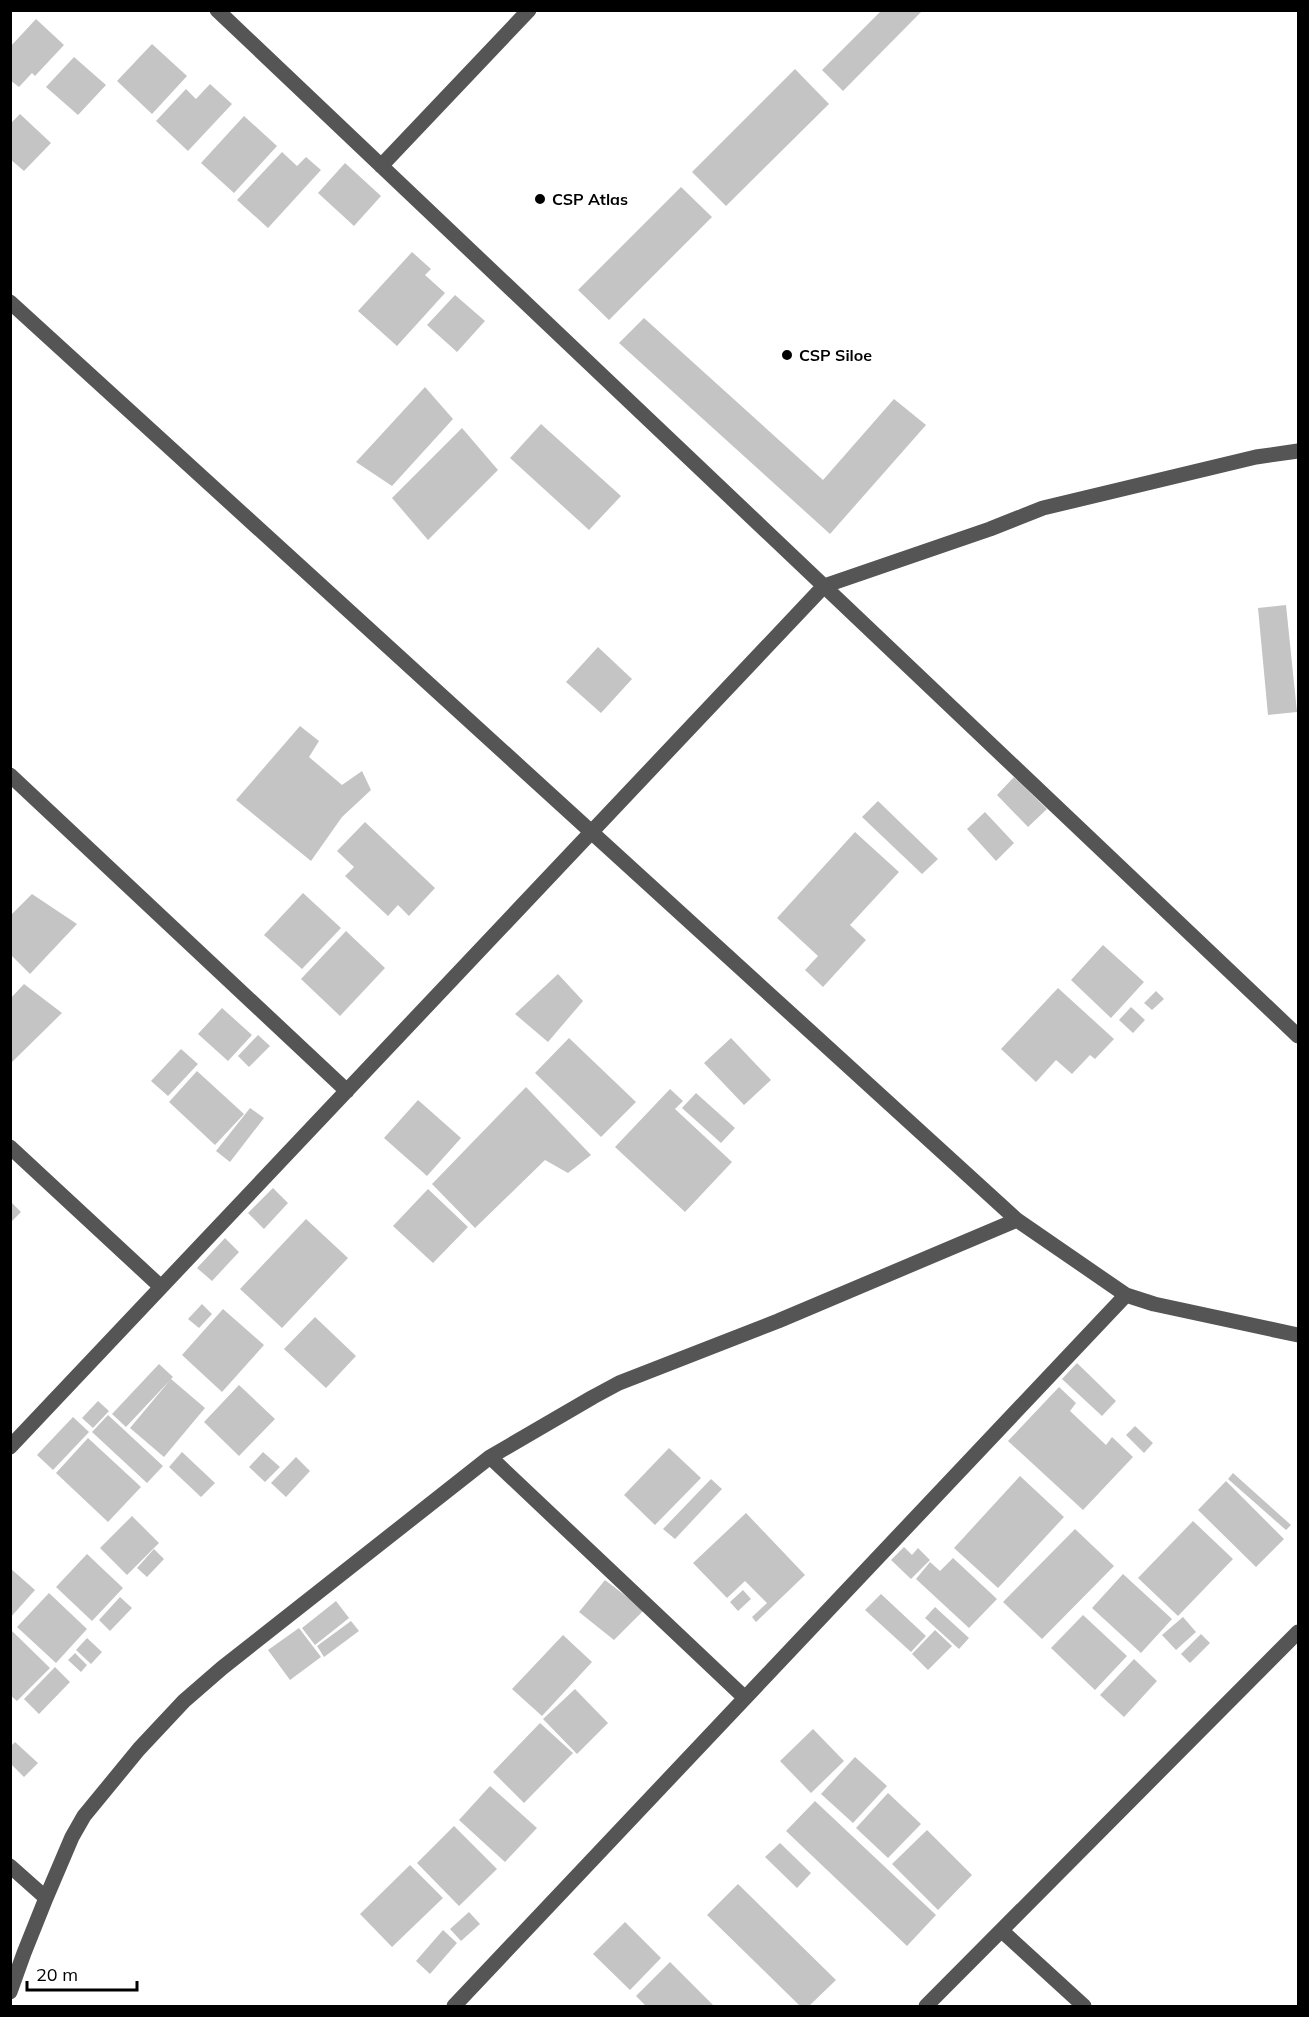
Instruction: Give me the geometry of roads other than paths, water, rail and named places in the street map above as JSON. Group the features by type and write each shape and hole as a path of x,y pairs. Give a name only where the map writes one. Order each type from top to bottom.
{"street":[{"path":"217,10 1299,1036"},
{"path":"381,166 529,10"},
{"path":"10,302 1017,1220 1126,1295 1154,1304 1299,1335"},
{"path":"10,1447 824,586 990,530 1043,508 1256,457 1299,451"},
{"path":"10,775 347,1091"},
{"path":"10,1148 161,1287"},
{"path":"10,1992 72,1837 84,1816 139,1749 184,1701 222,1668 490,1457 619,1383 778,1321 1017,1220"},
{"path":"454,2007 1126,1295"},
{"path":"490,1457 746,1698"},
{"path":"926,2007 1299,1632"},
{"path":"10,1866 46,1898"},
{"path":"1002,1931 1084,2007"}],"place":[{"name":"CSP Atlas","path":"540,199"},
{"name":"CSP Siloe","path":"787,355"}]}
